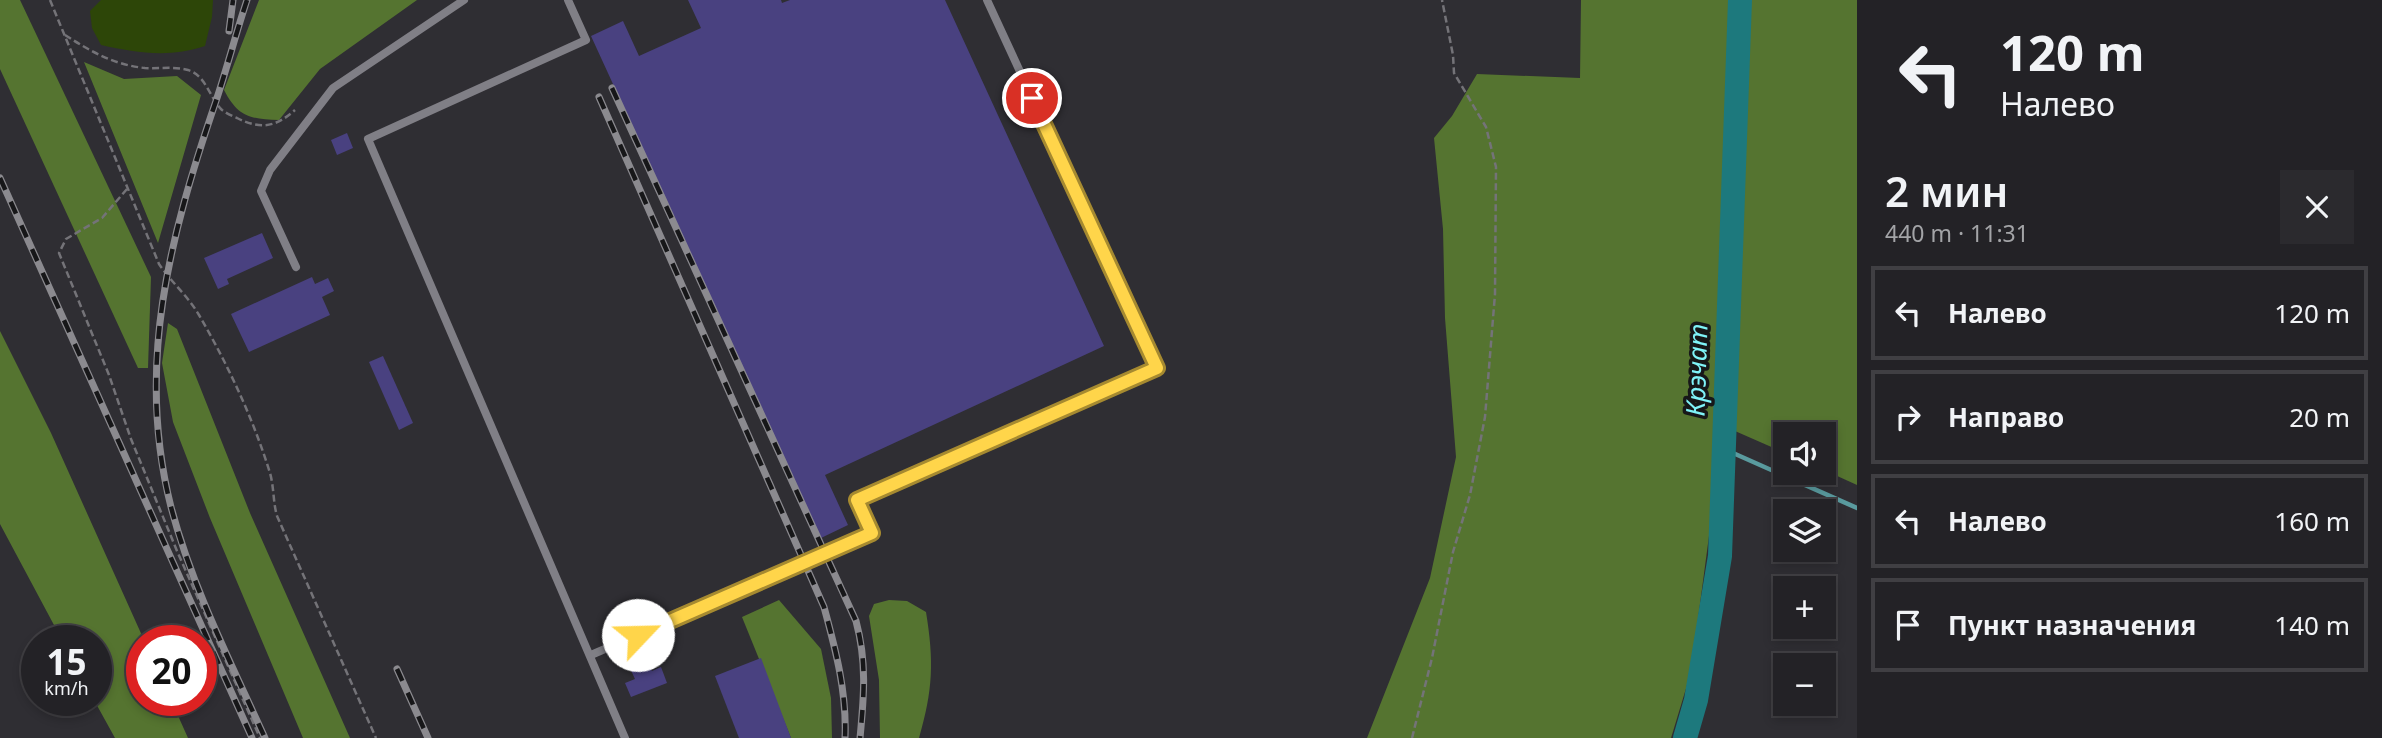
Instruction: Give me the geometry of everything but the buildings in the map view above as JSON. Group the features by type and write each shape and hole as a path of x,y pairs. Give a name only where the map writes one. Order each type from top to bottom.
{"lane":[{"path":"296,267 261,191 270,170 333,88 464,0"},
{"path":"568,0 586,40 368,139 625,738"},
{"path":"591,655 872,533 857,500 1157,368 987,0"}],"path":[{"path":"50,0 159,264 184,292 199,315 240,393 271,477 277,516 376,738"},
{"path":"1412,738 1432,658 1453,552 1470,495 1485,417 1494,294 1496,167 1486,127 1454,73 1442,0"},
{"path":"64,34 90,51 118,64 145,68 172,67 191,71 209,89 222,110 246,123 270,126 282,122 295,110"},
{"path":"127,188 102,218 66,239 59,253 109,375 136,452 260,738"}],"green space":[{"path":"0,0 20,0 151,277 148,368 138,368 0,69"},
{"path":"101,0 213,0 205,46 179,52 153,53 101,45 92,28 90,11"},
{"path":"259,0 417,0 320,69 279,120 246,115 234,106 224,90"},
{"path":"1581,0 1857,0 1857,485 1836,475 1836,422 1773,422 1773,448 1719,424 1716,483 1691,672 1671,738 1367,738 1430,578 1456,457 1445,318 1443,229 1434,138 1452,116 1477,74 1580,78"},
{"path":"84,62 124,79 177,76 201,95 158,243"},
{"path":"168,323 177,329 250,513 350,738 303,738 210,518 173,422 162,363"},
{"path":"0,331 51,433 137,625 126,625 126,716 178,716 188,738 115,738 103,716 112,716 112,625 54,625 0,524"},
{"path":"779,600 821,649 831,698 832,738 791,738 742,617"},
{"path":"889,600 907,601 926,612 931,675 919,738 880,738 879,680 869,616 874,604"}],"waterway":[{"name":"Крэчат","path":"1685,738 1696,700 1720,556 1740,0"},
{"path":"1724,449 1857,508"}],"railway":[{"path":"229,31 233,0"},
{"path":"247,0 184,201 172,251 157,352 156,403 161,455 180,537 213,624 265,738"},
{"path":"612,88 856,621 863,665 860,738"},
{"path":"599,97 824,607 842,688 845,738"},
{"path":"0,178 252,738"},
{"path":"397,669 428,738"}],"route":[{"path":"638,635 872,533 857,500 1157,368 1032,98"}]}
